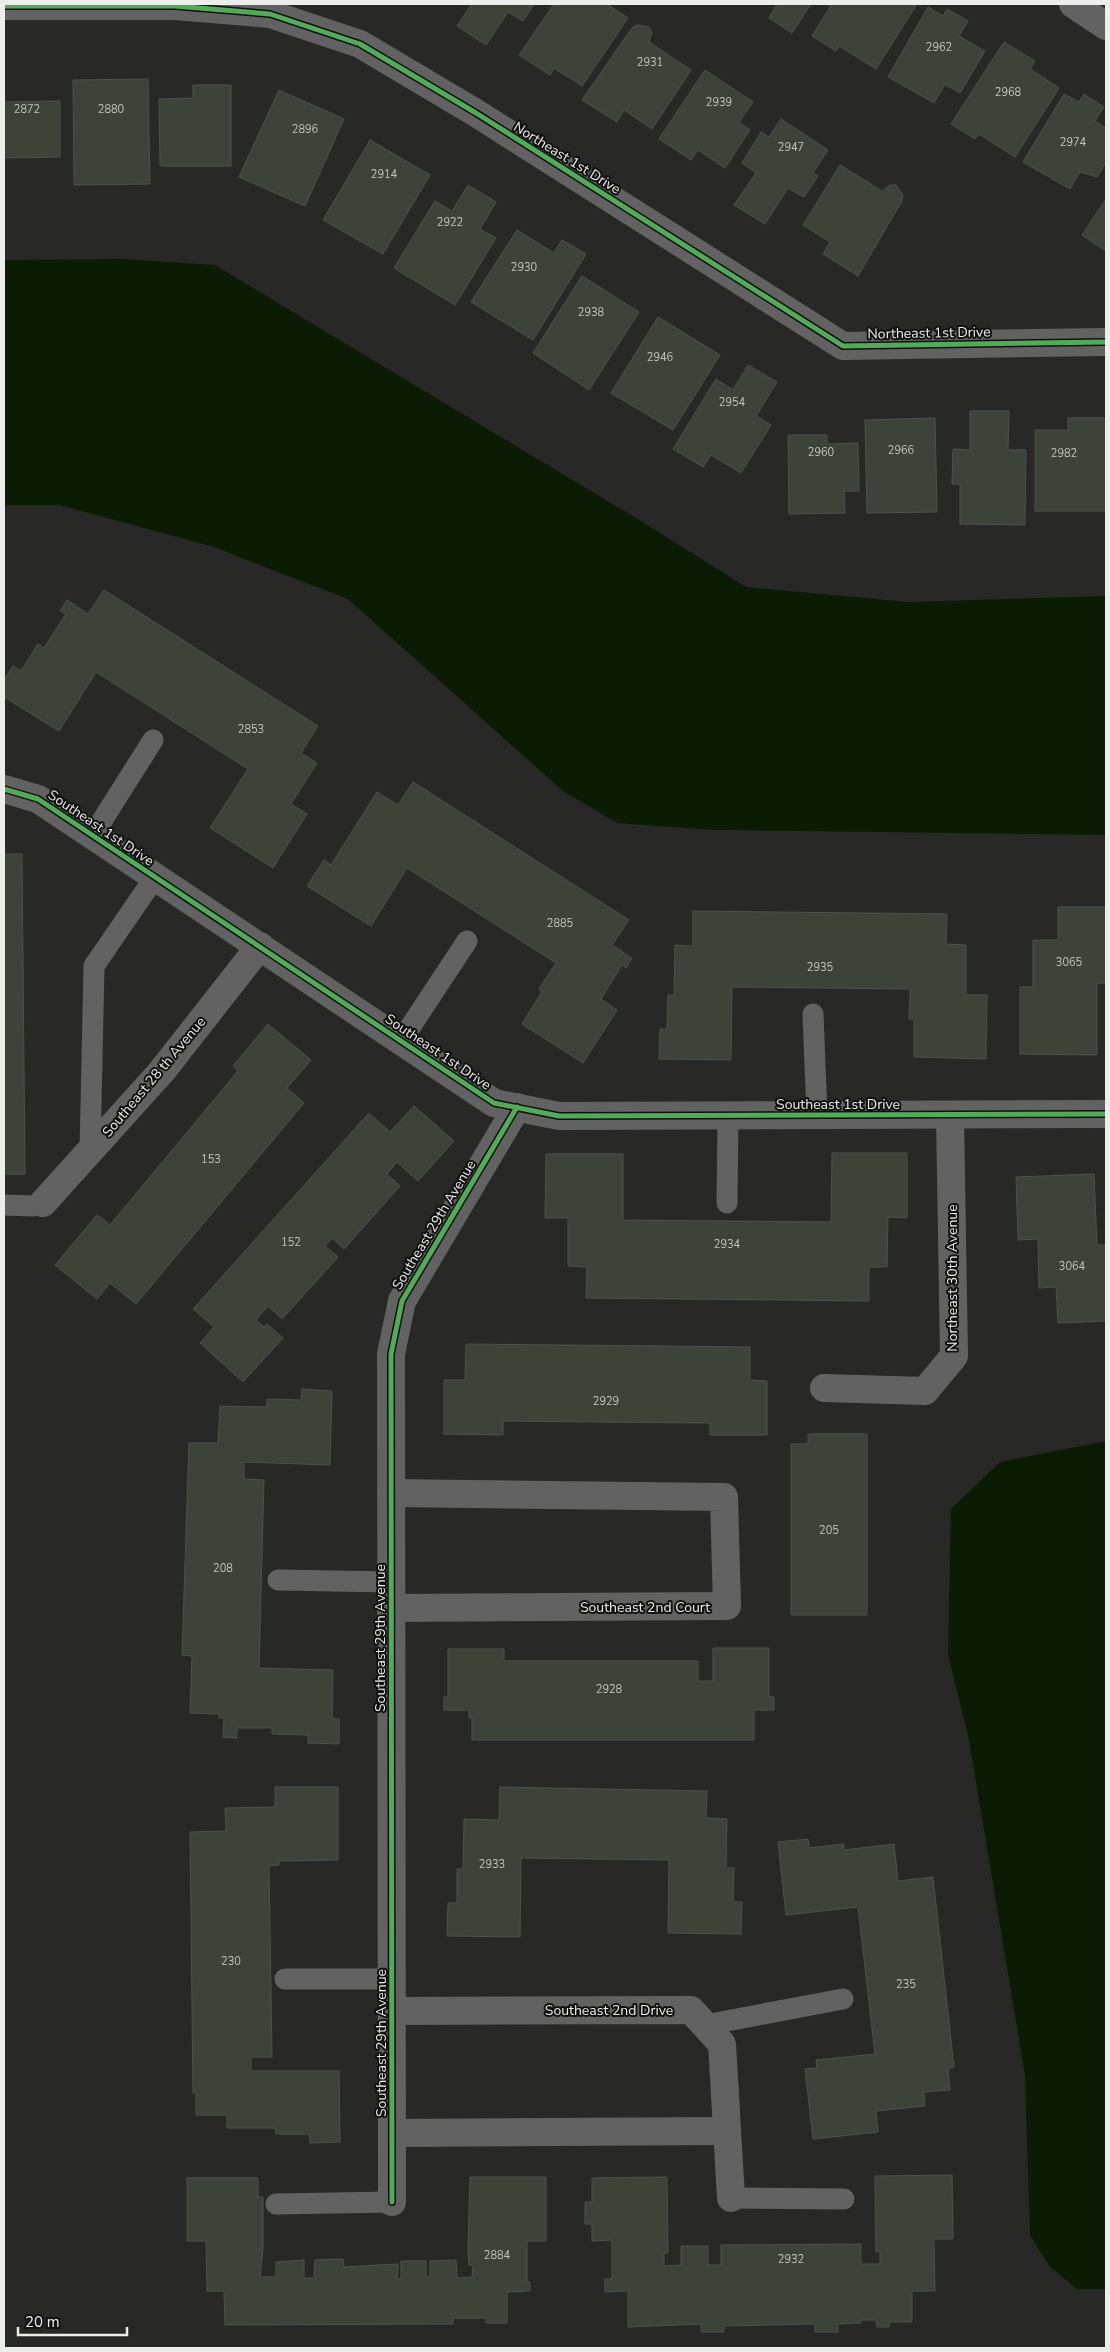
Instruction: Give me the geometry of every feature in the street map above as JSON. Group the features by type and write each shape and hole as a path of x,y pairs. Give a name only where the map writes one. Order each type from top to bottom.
{"street":[{"path":"1073,4 1106,26"},
{"name":"Northeast 1st Drive","path":"4,6 175,6 270,14 360,44 476,114 843,346 1106,342"},
{"name":"Southeast 1st Drive","path":"4,789 38,799 494,1103 559,1116 1106,1114"},
{"name":"Southeast 28 th Avenue","path":"43,1203 162,1071 260,946"},
{"name":"Southeast 29th Avenue","path":"392,2202 391,1354 402,1302 517,1107"},
{"name":"Northeast 30th Avenue","path":"824,1388 925,1391 954,1356 950,1115"},
{"name":"Southeast 2nd Court","path":"391,1492 724,1497 727,1606 391,1595"},
{"name":"Southeast 2nd Drive","path":"392,2011 691,2010 722,2044 731,2198"},
{"path":"392,2133 727,2132"}],"lane":[{"path":"93,835 153,740"},
{"path":"90,1153 94,966 155,877"},
{"path":"401,1041 467,941"},
{"path":"813,1014 816,1115"},
{"path":"727,1203 728,1115"},
{"path":"4,1205 33,1206 43,1203"},
{"path":"278,1580 391,1595"},
{"path":"285,1979 392,1979"},
{"path":"706,2025 843,2000"},
{"path":"731,2198 844,2199"},
{"path":"276,2204 392,2202"}],"shaded area":[{"path":"122,259 215,265 639,520 746,587 908,602 1106,596 1106,835 716,830 617,823 563,791 348,599 211,546 59,505 4,505 4,260"},
{"path":"1106,1441 1106,2289 1077,2289 1050,2267 1030,2235 1025,2075 969,1740 948,1655 951,1509 1000,1462"}],"building":[{"path":"472,4 534,4 523,21 508,12 486,45 457,26"},
{"path":"554,4 607,4 628,18 582,86 554,68 550,75 519,55"},
{"path":"777,4 811,4 792,33 769,18"},
{"path":"832,4 917,4 876,69 839,46 836,51 812,36"},
{"path":"928,7 943,16 947,9 968,21 959,36 985,51 960,93 945,84 934,103 888,77"},
{"path":"637,25 649,27 652,33 649,42 691,70 652,129 624,110 617,122 582,100 632,28"},
{"path":"1004,42 1035,61 1030,69 1059,88 1015,157 979,134 975,139 951,124"},
{"path":"705,70 753,102 739,122 750,130 725,168 698,150 691,160 659,139"},
{"path":"148,79 150,184 74,185 73,80"},
{"path":"193,85 231,85 231,166 160,166 159,99 193,98"},
{"path":"279,90 344,119 305,206 239,177"},
{"path":"1064,94 1079,102 1084,94 1104,107 1095,121 1106,128 1106,162 1097,177 1080,172 1070,189 1023,162"},
{"path":"60,101 60,157 4,158 4,102"},
{"path":"781,119 828,150 813,173 818,176 804,197 788,188 765,224 734,205 756,173 742,163 761,132 769,137"},
{"path":"370,140 430,175 383,254 323,220"},
{"path":"840,165 882,191 890,185 896,185 903,195 902,201 858,276 823,254 830,242 803,225"},
{"path":"468,185 496,202 480,229 496,238 455,305 394,268 435,201 452,211"},
{"path":"1106,199 1106,251 1082,235"},
{"path":"517,230 554,253 562,240 586,254 533,340 471,302"},
{"path":"582,276 639,312 589,390 533,353"},
{"path":"658,317 720,355 673,430 611,393"},
{"path":"748,365 777,382 756,416 771,425 741,473 711,455 703,467 673,449 716,379 733,390"},
{"path":"970,411 1009,411 1008,450 1026,450 1025,525 960,524 960,484 952,484 953,449 970,450"},
{"path":"935,418 937,512 867,513 865,420"},
{"path":"1068,418 1106,418 1106,511 1035,511 1035,430 1068,430"},
{"path":"788,435 827,435 827,444 858,443 859,491 844,491 845,513 789,514"},
{"path":"104,590 318,726 301,753 317,763 291,804 307,814 273,868 210,828 248,769 96,672 59,731 4,697 4,680 13,666 21,671 38,644 44,648 66,614 60,611 67,600 88,614"},
{"path":"413,782 629,920 612,945 632,958 626,968 622,965 601,999 617,1010 583,1063 522,1024 542,992 539,989 556,963 407,868 371,926 307,886 324,860 331,865 377,792 398,805"},
{"path":"4,854 22,854 25,1174 4,1174"},
{"path":"1058,907 1106,907 1106,983 1097,983 1097,1055 1020,1054 1020,987 1033,987 1033,940 1058,940"},
{"path":"693,911 947,914 946,944 966,945 966,995 987,995 986,1059 914,1057 914,1019 909,1019 910,989 732,987 731,1060 659,1059 660,1029 667,1029 668,995 674,995 675,945 693,946"},
{"path":"268,1024 311,1060 287,1088 304,1103 136,1304 110,1283 97,1299 55,1265 97,1215 110,1225 238,1071 233,1066"},
{"path":"414,1106 454,1141 418,1181 397,1162 387,1174 400,1186 344,1249 332,1238 325,1246 338,1257 282,1319 268,1306 256,1320 264,1327 267,1324 283,1338 243,1382 200,1343 214,1327 193,1309 369,1113 390,1132"},
{"path":"832,1153 907,1153 907,1218 888,1217 887,1267 869,1267 869,1301 586,1298 587,1267 568,1266 568,1218 545,1218 546,1154 623,1154 623,1220 831,1222"},
{"path":"1094,1174 1097,1245 1106,1245 1106,1321 1058,1323 1056,1287 1039,1288 1038,1239 1018,1240 1016,1177"},
{"path":"466,1344 750,1347 750,1380 767,1381 767,1435 710,1435 710,1423 503,1421 503,1435 444,1434 444,1380 465,1380"},
{"path":"302,1389 332,1391 330,1465 244,1462 244,1479 264,1480 259,1668 333,1670 332,1718 339,1719 339,1744 308,1743 308,1735 272,1734 272,1728 237,1728 237,1738 223,1737 224,1718 219,1718 219,1714 190,1713 192,1656 182,1655 189,1443 218,1443 220,1406 267,1407 267,1399 301,1400"},
{"path":"808,1434 867,1434 867,1615 791,1615 791,1444 808,1444"},
{"path":"713,1648 769,1648 769,1697 774,1697 774,1710 754,1710 754,1740 472,1740 472,1718 469,1718 469,1710 444,1710 444,1697 448,1697 448,1649 504,1649 504,1661 698,1661 698,1681 713,1681"},
{"path":"275,1787 338,1787 338,1860 279,1861 279,1865 269,1866 272,2057 251,2057 251,2071 339,2071 340,2142 310,2143 309,2134 276,2134 275,2128 227,2128 227,2115 196,2115 196,2093 193,2093 190,1832 226,1831 225,1808 275,1807"},
{"path":"500,1787 707,1791 706,1818 727,1819 726,1868 734,1868 733,1902 742,1902 741,1934 668,1933 669,1860 521,1858 520,1937 447,1936 448,1903 457,1903 457,1869 463,1869 464,1819 499,1820"},
{"path":"808,1839 809,1848 844,1844 844,1850 894,1844 898,1881 933,1877 954,2067 948,2068 950,2090 924,2092 925,2106 876,2111 878,2132 813,2139 805,2069 817,2068 816,2060 875,2054 858,1907 786,1915 778,1842"},
{"path":"952,2175 953,2239 934,2239 935,2291 912,2291 912,2322 889,2322 889,2327 877,2327 876,2320 861,2320 861,2323 838,2324 838,2332 815,2332 815,2324 724,2326 724,2332 701,2332 701,2324 628,2327 628,2291 605,2292 605,2279 612,2279 612,2240 592,2241 592,2224 585,2224 585,2202 592,2202 592,2178 667,2177 668,2253 664,2253 664,2266 681,2265 681,2246 708,2246 708,2265 721,2265 721,2245 861,2244 861,2264 880,2264 880,2252 876,2252 875,2176"},
{"path":"470,2177 546,2177 546,2241 527,2241 527,2282 530,2282 530,2291 507,2292 507,2323 486,2323 486,2318 453,2318 453,2324 225,2325 224,2291 207,2291 206,2241 187,2241 187,2178 258,2178 258,2197 263,2197 263,2248 260,2277 276,2277 276,2262 304,2260 304,2278 314,2278 315,2260 343,2259 344,2267 398,2264 397,2278 401,2279 401,2261 426,2261 426,2277 430,2277 430,2261 456,2260 457,2278 472,2277 473,2266 469,2265 468,2250"}],"cycle path":[{"path":"4,6 175,6 270,14 360,44 476,113 843,346 1106,342"},
{"path":"4,789 38,799 494,1103 559,1116 1106,1114"},
{"path":"392,2202 391,1354 402,1301 517,1107"}]}
